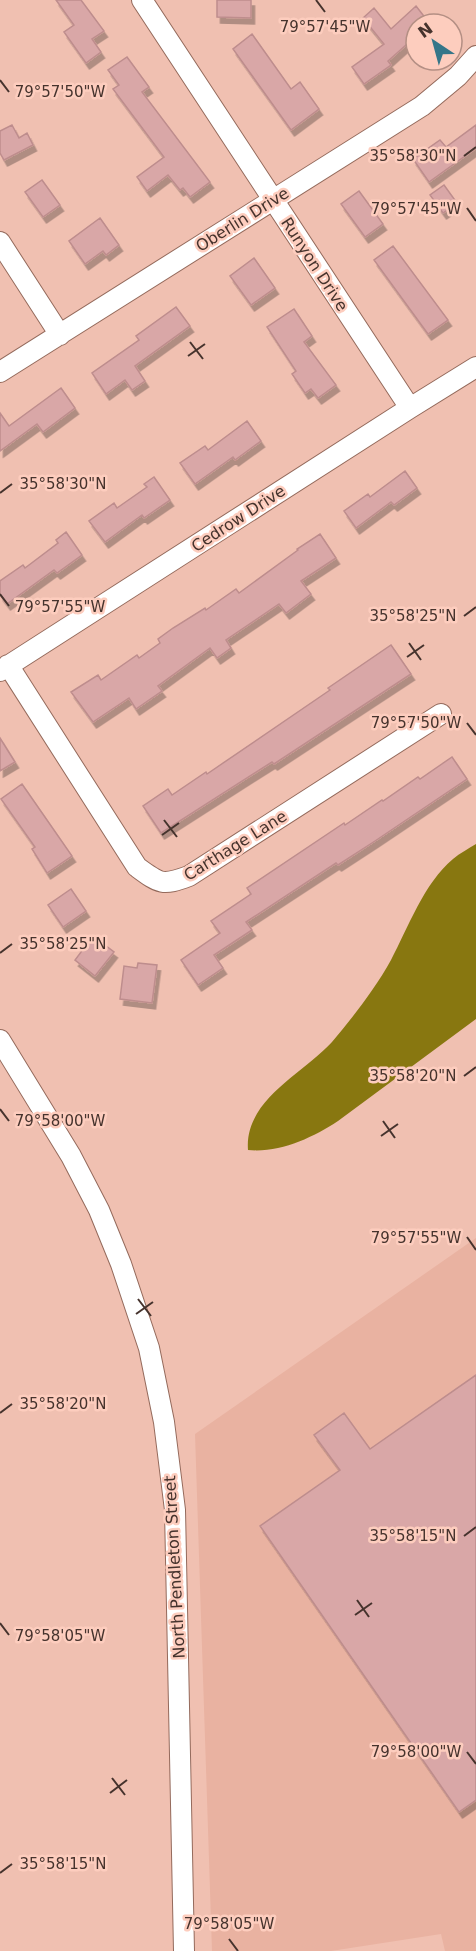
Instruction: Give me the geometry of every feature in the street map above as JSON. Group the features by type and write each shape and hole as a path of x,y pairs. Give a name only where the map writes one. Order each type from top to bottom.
{"street":[{"name":"Runyon Drive","path":"142,0 410,408"},
{"name":"Oberlin Drive","path":"0,372 422,106 458,76 476,56"},
{"path":"0,242 60,335"},
{"name":"Cedrow Drive","path":"4,668 476,367"},
{"name":"Carthage Lane","path":"4,668 137,867 154,880 169,883 189,876 441,714"},
{"name":"North Pendleton Street","path":"0,1040 71,1156 99,1210 122,1264 149,1348 165,1422 175,1510 184,1951"}],"shaded area":[{"path":"476,844 476,1019 328,1127 284,1147 248,1150 249,1132 265,1102 332,1042 385,971 433,880 453,859"},
{"path":"476,1238 476,1951 445,1951 441,1934 331,1951 212,1951 195,1434"}],"building":[{"path":"56,0 81,0 104,31 92,39 101,52 86,63 64,32 74,25"},
{"path":"217,0 251,0 251,18 217,17"},
{"path":"416,6 421,12 409,12"},
{"path":"374,8 391,29 404,17 404,47 388,61 391,65 364,84 352,67 384,44 363,18"},
{"path":"252,34 291,89 300,82 319,109 291,130 233,49"},
{"path":"127,57 149,87 142,92 210,182 190,197 183,188 180,190 168,175 147,191 137,177 164,157 113,89 119,85 108,70"},
{"path":"12,125 19,138 27,133 33,145 4,160 0,153 0,131"},
{"path":"476,125 476,148 429,182 413,159 440,140 446,147"},
{"path":"42,180 60,205 43,217 25,192"},
{"path":"444,185 457,203 443,213 430,195"},
{"path":"359,191 383,224 365,237 341,204"},
{"path":"100,218 119,245 106,255 103,251 85,264 69,241"},
{"path":"393,246 448,320 428,334 374,260"},
{"path":"254,258 275,288 251,305 230,276"},
{"path":"176,307 190,326 135,366 145,381 132,390 125,380 106,394 92,373 139,340 136,336"},
{"path":"294,309 312,336 304,342 336,385 318,398 311,389 305,393 292,374 296,371 267,327"},
{"path":"61,388 75,408 43,432 37,424 0,451 0,413 9,426"},
{"path":"247,421 261,441 235,460 233,457 195,484 180,463 205,446 208,450"},
{"path":"405,471 417,488 394,505 391,502 356,528 344,511 368,494 370,497"},
{"path":"154,477 170,500 144,518 142,515 105,542 89,521 114,503 117,508 147,487 144,484"},
{"path":"66,532 82,555 57,573 54,570 7,604 0,595 0,581 23,565 25,568 58,543 56,540"},
{"path":"320,534 336,558 301,581 311,594 286,613 279,604 226,640 231,648 217,658 210,648 158,686 162,691 136,709 129,698 93,722 71,692 98,675 101,680 137,655 139,658 160,643 158,639 173,628 205,608 206,610 236,589 239,593"},
{"path":"391,645 411,674 274,764 272,762 161,833 143,806 168,789 172,795 206,772 207,774 330,690 328,688"},
{"path":"0,738 15,762 0,771"},
{"path":"452,757 467,779 338,865 336,863 246,922 252,930 214,955 223,968 198,985 181,960 220,933 211,921 251,894 247,888 344,823 345,825"},
{"path":"22,784 72,856 47,873 32,849 35,847 1,799"},
{"path":"71,889 86,911 63,927 48,905"},
{"path":"93,936 114,952 95,976 75,960"},
{"path":"138,963 157,965 152,1003 120,999 124,966 137,968"},
{"path":"476,1375 476,1800 459,1812 260,1526 340,1470 314,1435 344,1413 370,1449"}]}
